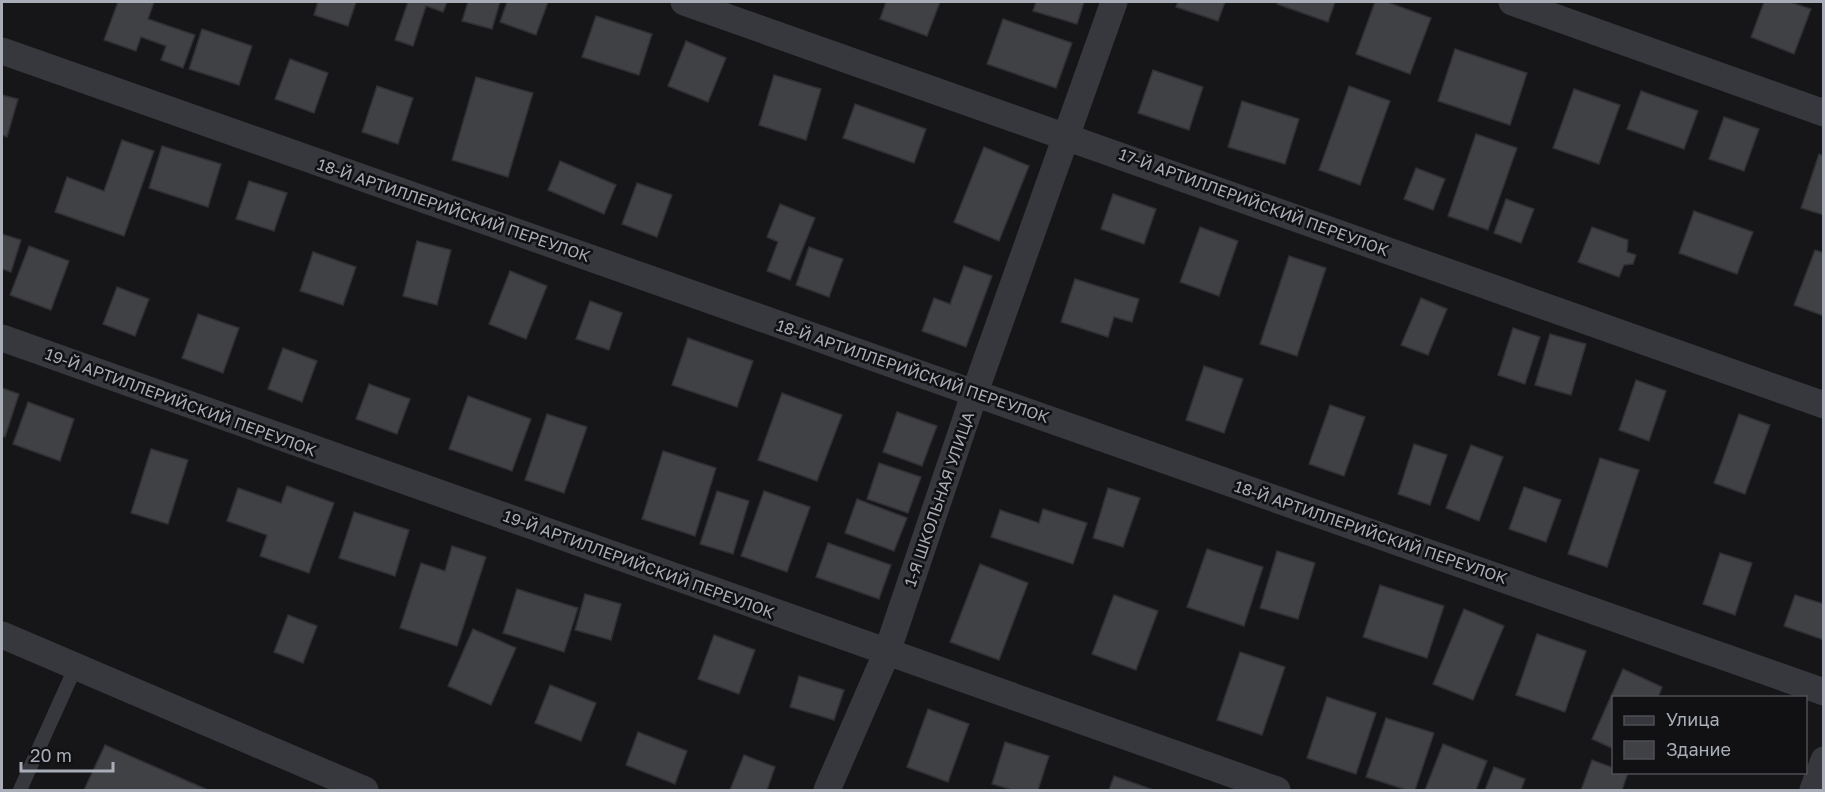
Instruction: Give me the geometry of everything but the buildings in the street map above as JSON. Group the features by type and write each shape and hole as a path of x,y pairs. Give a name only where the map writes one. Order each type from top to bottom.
{"street":[{"name":"17-Й АРТИЛЛЕРИЙСКИЙ ПЕРЕУЛОК","path":"684,2 1824,405"},
{"name":"1-Я ШКОЛЬНАЯ УЛИЦА","path":"827,790 887,652 975,392 1114,2"},
{"path":"1512,2 1824,113"},
{"name":"18-Й АРТИЛЛЕРИЙСКИЙ ПЕРЕУЛОК","path":"2,51 1824,692"},
{"name":"19-Й АРТИЛЛЕРИЙСКИЙ ПЕРЕУЛОК","path":"2,338 1277,790"},
{"path":"2,634 365,790"},
{"path":"1812,790 1824,760"}],"lane":[{"path":"20,790 76,666"}]}
